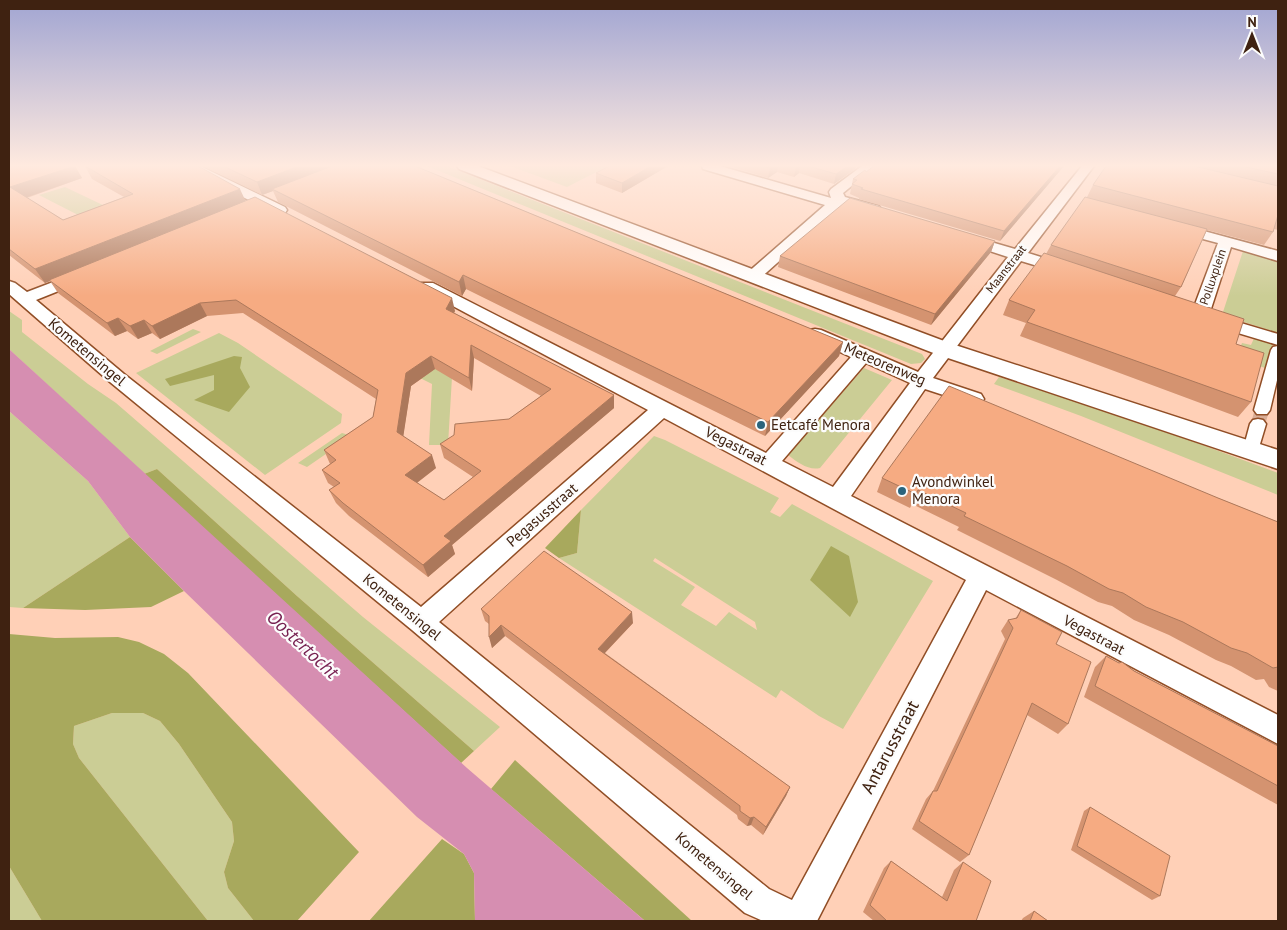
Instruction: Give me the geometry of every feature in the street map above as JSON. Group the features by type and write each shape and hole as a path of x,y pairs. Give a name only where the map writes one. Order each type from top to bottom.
{"street":[{"path":"278,209 295,218"},
{"path":"577,209 944,349 1278,460"},
{"path":"752,277 828,209"},
{"path":"870,209 888,214"},
{"name":"Maanstraat","path":"838,499 944,349 1053,209"},
{"path":"1166,225 1226,242"},
{"path":"953,234 1082,275"},
{"name":"Polluxplein","path":"1278,256 1226,242 1193,312 1278,340"},
{"path":"17,293 90,273"},
{"name":"Vegastraat","path":"407,276 982,574 1095,636 1278,730"},
{"name":"Kometensingel","path":"17,293 117,378 421,622 757,902 799,921"},
{"name":"Meteorenweg","path":"801,328 922,380 994,408"},
{"path":"1251,450 1278,350"},
{"path":"769,463 864,354"},
{"name":"Pegasusstraat","path":"421,622 663,408"},
{"name":"Antarusstraat","path":"799,921 982,574"}],"green space":[{"path":"67,209 101,209 82,217"},
{"path":"533,209 557,209 922,354 925,359 921,363 911,364"},
{"path":"1243,251 1278,261 1278,333 1222,315"},
{"path":"9,311 22,320 22,332 88,384 116,403 363,617 500,727 474,751 297,596 157,469 144,474 9,349"},
{"path":"193,329 201,332 157,354 150,351"},
{"path":"219,333 238,343 342,414 341,423 265,475 136,373"},
{"path":"1255,336 1273,343 1265,368 1236,358 1242,343 1251,345"},
{"path":"415,355 452,377 448,445 429,445 432,384 420,378"},
{"path":"864,368 892,380 820,468 807,467 788,455"},
{"path":"999,377 1135,420 1278,473 1278,495 1081,416 994,384"},
{"path":"9,411 88,481 130,537 23,608 9,607"},
{"path":"342,433 352,436 307,467 298,463"},
{"path":"654,436 779,498 770,512 780,517 792,504 933,581 843,729 819,716 781,690 776,698 559,558 577,553 581,510","holes":["655,558 755,622 757,630 729,612 716,626 681,605 695,587 653,561"]},
{"path":"112,713 143,713 160,721 179,744 232,822 234,841 224,872 228,888 254,921 208,921 79,758 73,744 74,726"},
{"path":"9,866 42,921 9,921"}],"shaded area":[{"path":"234,356 242,357 240,368 250,387 229,412 194,400 214,390 214,375 170,386 165,379"},
{"path":"157,469 297,596 474,751 461,763 144,474"},
{"path":"581,510 577,553 559,558 545,548"},
{"path":"130,537 184,591 151,607 85,610 23,608"},
{"path":"831,546 849,556 858,602 850,617 810,580"},
{"path":"9,634 55,638 118,637 139,642 164,654 188,673 359,852 297,921 254,921 228,888 224,872 234,841 232,822 179,744 160,721 143,713 112,713 74,726 73,744 79,758 208,921 42,921 9,866"},
{"path":"515,760 692,921 645,921 491,789"},
{"path":"442,839 464,854 474,873 475,921 369,921"}],"water":[{"name":"Oostertocht","path":"9,349 467,768 645,921 475,921 474,873 464,854 417,817 184,591 130,537 88,481 9,411"}],"building":[{"path":"9,209 46,209 63,220 92,209 188,209 35,269 9,249"},
{"path":"224,209 279,209 452,298 446,309 614,395 444,536 451,541 423,565 329,490 340,483 322,470 336,460 324,450 373,417 378,390 236,300 200,303 152,326 144,320 130,326 118,318 107,323 49,280","holes":["471,345 551,389 509,419 455,424 454,435 440,444 481,471 444,500 405,475 432,455 397,432 406,373 431,356 469,378"]},
{"path":"313,209 521,209 843,342 768,422 463,275 459,282"},
{"path":"836,209 888,209 995,241 935,314 780,256"},
{"path":"930,209 1023,209 1004,231"},
{"path":"1076,209 1132,209 1207,229 1181,287 1051,245"},
{"path":"1186,209 1278,209 1273,232"},
{"path":"1044,253 1244,319 1236,344 1264,353 1251,402 1027,322 1035,310 1009,300"},
{"path":"949,386 1278,522 1278,667 1273,668 1247,653 1231,648 1183,622 1146,607 1123,593 1109,589 1067,566 964,516 966,513 918,490 916,494 882,478"},
{"path":"544,551 632,612 598,649 790,787 766,827 754,817 750,818 740,811 740,806 501,625 489,637 489,616 481,609"},
{"path":"1021,610 1062,632 1056,644 1091,662 1068,724 1032,703 969,855 919,821 933,791 937,791 1013,628 1008,620 1017,618"},
{"path":"1106,656 1119,663 1122,662 1134,671 1278,746 1278,786 1095,686"},
{"path":"1090,807 1170,856 1160,896 1077,846"},
{"path":"891,861 947,901 963,862 991,881 976,921 887,921 870,905"},
{"path":"1034,911 1048,921 1030,921"}],"tunnel":[{"path":"1258,424 1262,410"}],"place":[{"name":"Eetcafé Menora","path":"761,425"},
{"name":"Avondwinkel Menora","path":"902,491"}]}
